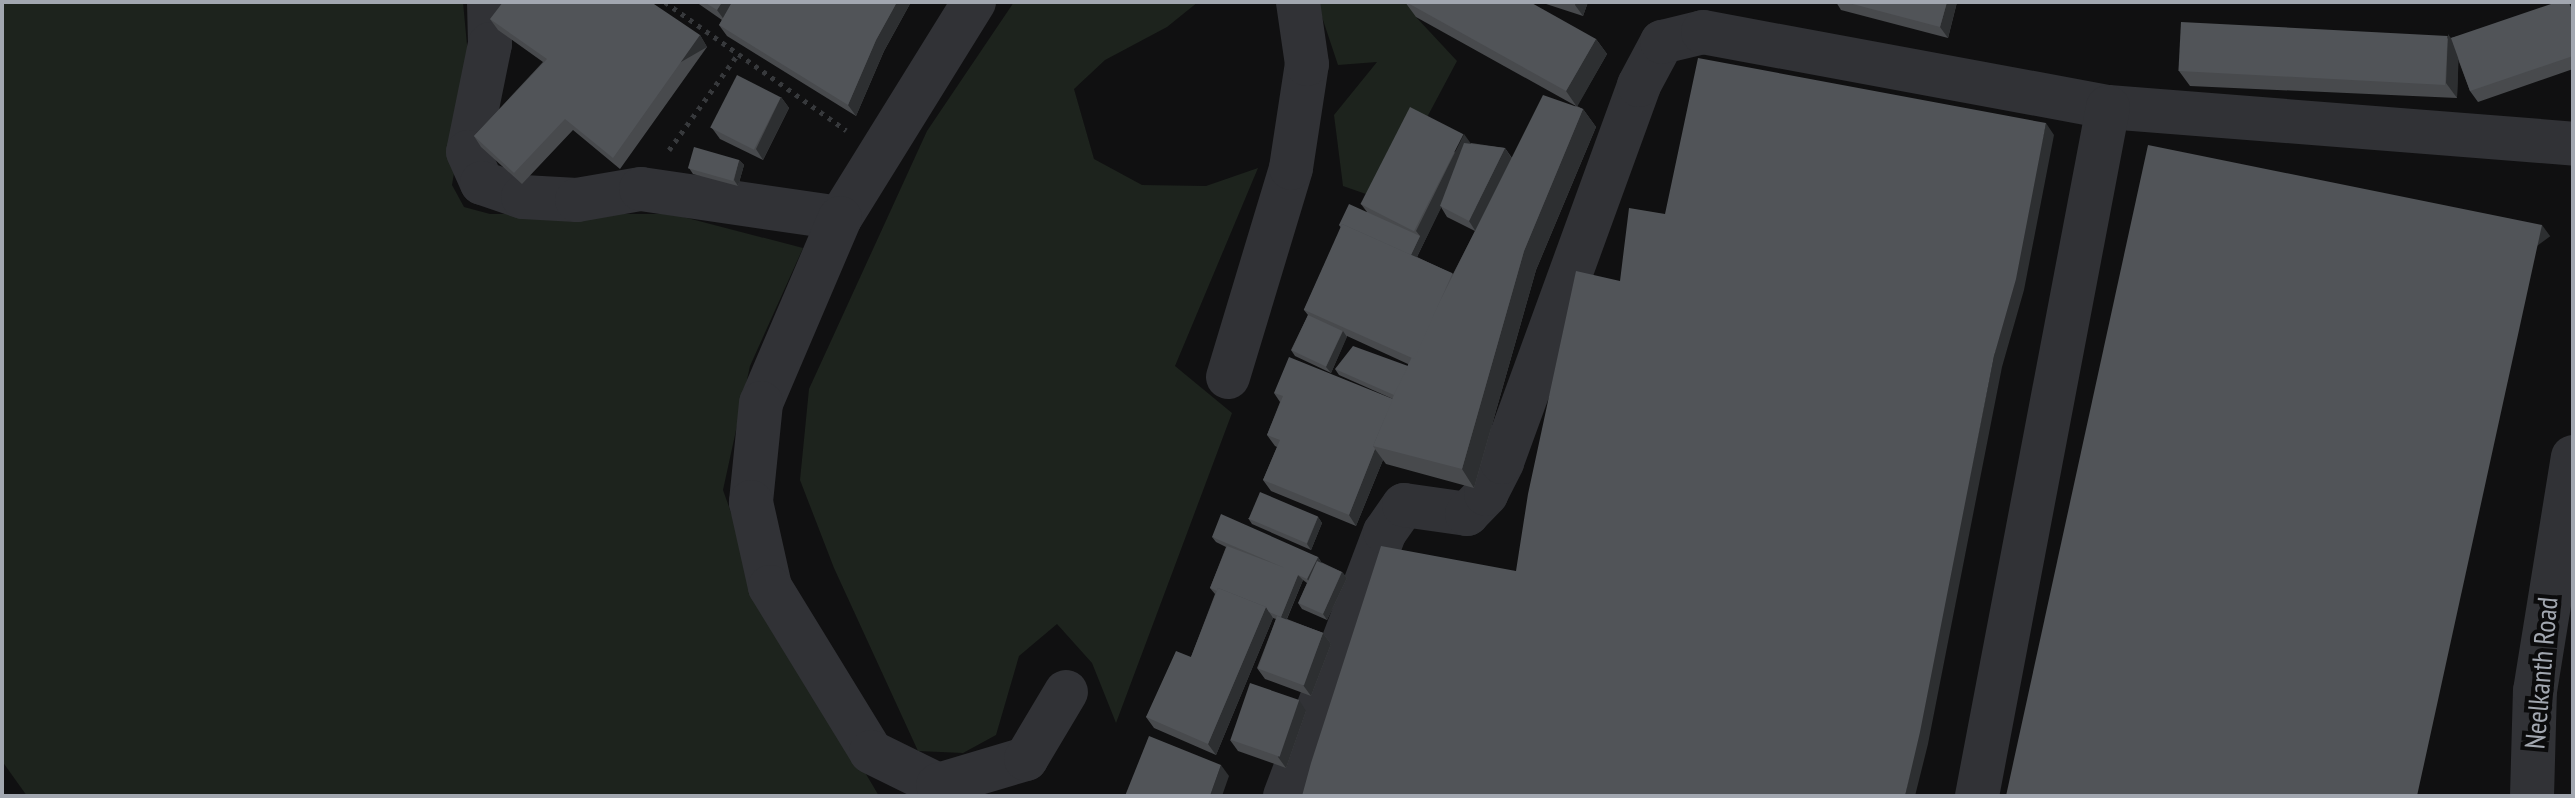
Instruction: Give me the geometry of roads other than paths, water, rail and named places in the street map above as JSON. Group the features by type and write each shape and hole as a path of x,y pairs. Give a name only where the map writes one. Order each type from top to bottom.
{"street":[{"path":"489,2 490,44 468,152 482,183 523,197 577,200 641,189 840,218"},
{"path":"974,2 840,218 761,403 751,502 770,587 871,752 938,785 1026,759 1066,692"},
{"path":"1228,377 1291,168 1307,64 1298,2"},
{"path":"1285,796 1385,532 1404,505 1467,514 1486,494 1502,462 1639,85 1662,42 1703,32 2108,107 2573,144"},
{"path":"1977,796 2108,107"},
{"name":"Neelkanth Road","path":"2532,796 2535,691 2573,457"}]}
